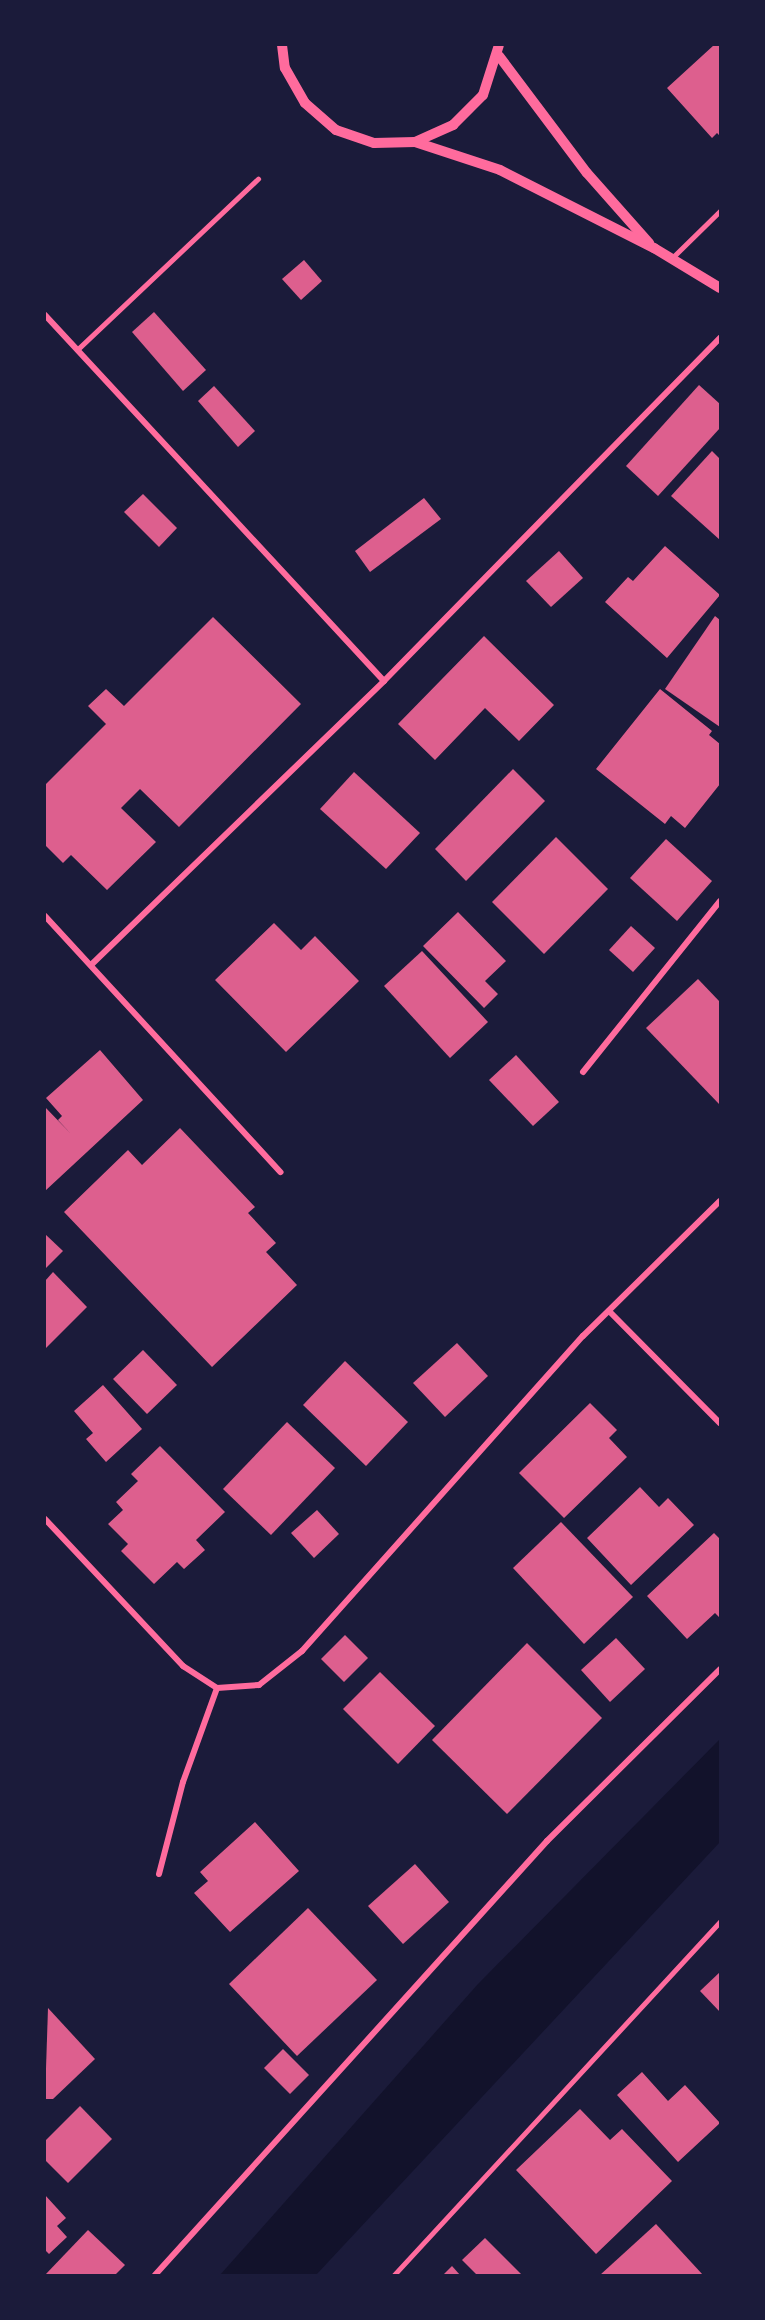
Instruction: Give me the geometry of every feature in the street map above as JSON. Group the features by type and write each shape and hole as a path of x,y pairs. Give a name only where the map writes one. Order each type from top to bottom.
{"street":[{"path":"282,45 285,68 305,103 336,130 374,143 415,142 500,170 654,248 720,288"},
{"path":"415,142 453,125 483,95 499,50"},
{"path":"499,50 587,173 654,248"},
{"path":"45,315 384,681"},
{"path":"91,965 384,681 720,338"},
{"path":"583,1071 720,901"},
{"path":"45,916 280,1172"},
{"path":"45,1519 183,1666 217,1688 259,1685 302,1652 609,1311 720,1201"},
{"path":"609,1311 720,1423"},
{"path":"155,2275 547,1841 720,1669"},
{"path":"159,1874 183,1782 217,1688"}],"lane":[{"path":"77,350 258,179"},
{"path":"671,259 720,211"},
{"path":"394,2275 720,1922"}],"shaded area":[{"path":"720,1739 720,1842 316,2275 220,2275 478,1984"}],"building":[{"path":"714,45 720,45 720,136 717,133 712,138 667,88"},
{"path":"304,260 322,281 301,300 282,279"},
{"path":"154,312 206,370 183,391 132,332"},
{"path":"699,385 720,404 720,428 658,496 626,466"},
{"path":"214,386 255,431 238,447 198,401"},
{"path":"712,451 720,459 720,540 671,496"},
{"path":"143,494 177,528 159,547 124,512"},
{"path":"424,498 441,519 370,572 355,551"},
{"path":"665,546 720,595 667,658 605,602 628,577 633,581"},
{"path":"559,551 583,578 551,607 526,581"},
{"path":"715,616 720,620 720,727 665,689"},
{"path":"213,617 301,704 179,827 140,789 121,808 156,842 107,890 71,855 63,863 45,845 45,785 106,724 88,706 106,689 124,706"},
{"path":"484,636 554,705 519,741 485,708 435,760 398,724"},
{"path":"660,689 712,731 709,735 720,744 720,784 685,828 671,816 665,824 596,769"},
{"path":"513,769 545,801 466,881 435,849"},
{"path":"354,772 420,833 386,869 320,809"},
{"path":"556,837 608,889 544,954 492,902"},
{"path":"666,839 712,881 677,921 630,878"},
{"path":"458,912 506,961 485,981 498,994 484,1008 423,946"},
{"path":"274,923 301,950 315,936 359,981 286,1052 215,980"},
{"path":"631,926 655,948 633,972 609,950"},
{"path":"422,951 488,1022 450,1058 384,986"},
{"path":"698,979 720,1002 720,1105 646,1028"},
{"path":"100,1050 143,1100 45,1191 45,1107 71,1134 58,1120 62,1116 46,1098"},
{"path":"516,1055 559,1102 533,1126 489,1080"},
{"path":"180,1128 255,1207 248,1213 276,1243 266,1252 297,1285 212,1367 64,1212 128,1150 142,1165"},
{"path":"45,1234 63,1251 45,1269"},
{"path":"53,1272 87,1307 45,1349 45,1281"},
{"path":"457,1343 488,1376 445,1417 413,1383"},
{"path":"143,1350 177,1385 147,1414 113,1379"},
{"path":"345,1361 408,1422 366,1466 303,1405"},
{"path":"103,1385 142,1429 106,1462 86,1439 93,1433 74,1411"},
{"path":"590,1403 617,1430 609,1438 627,1457 564,1518 519,1473"},
{"path":"287,1422 335,1468 271,1535 223,1489"},
{"path":"160,1446 225,1512 196,1540 205,1550 184,1569 177,1562 154,1584 121,1551 128,1544 108,1524 123,1510 116,1502 138,1481 131,1474"},
{"path":"640,1487 659,1507 668,1498 694,1525 631,1585 587,1538"},
{"path":"317,1510 339,1534 314,1558 291,1533"},
{"path":"561,1522 633,1597 584,1644 513,1568"},
{"path":"714,1533 720,1539 720,1618 715,1613 687,1639 647,1596"},
{"path":"345,1635 368,1658 344,1682 321,1659"},
{"path":"616,1638 645,1669 610,1702 581,1670"},
{"path":"527,1643 602,1718 507,1814 432,1740"},
{"path":"380,1672 435,1726 398,1764 343,1709"},
{"path":"255,1822 299,1871 230,1932 194,1893 208,1881 200,1872"},
{"path":"415,1864 449,1902 403,1944 368,1906"},
{"path":"308,1908 377,1980 297,2056 229,1984"},
{"path":"720,1972 720,2012 700,1991"},
{"path":"48,2008 95,2059 53,2099 45,2099"},
{"path":"283,2049 309,2075 290,2094 264,2068"},
{"path":"642,2072 668,2101 685,2085 720,2123 678,2162 617,2095"},
{"path":"80,2106 112,2139 68,2183 45,2160 45,2141"},
{"path":"580,2109 610,2140 622,2129 672,2181 596,2254 516,2170"},
{"path":"45,2195 66,2218 57,2226 67,2237 49,2254 45,2250"},
{"path":"656,2224 703,2275 600,2275"},
{"path":"88,2230 125,2265 115,2275 45,2275"},
{"path":"485,2238 522,2275 477,2275 462,2260"},
{"path":"452,2266 460,2275 443,2275"}]}
